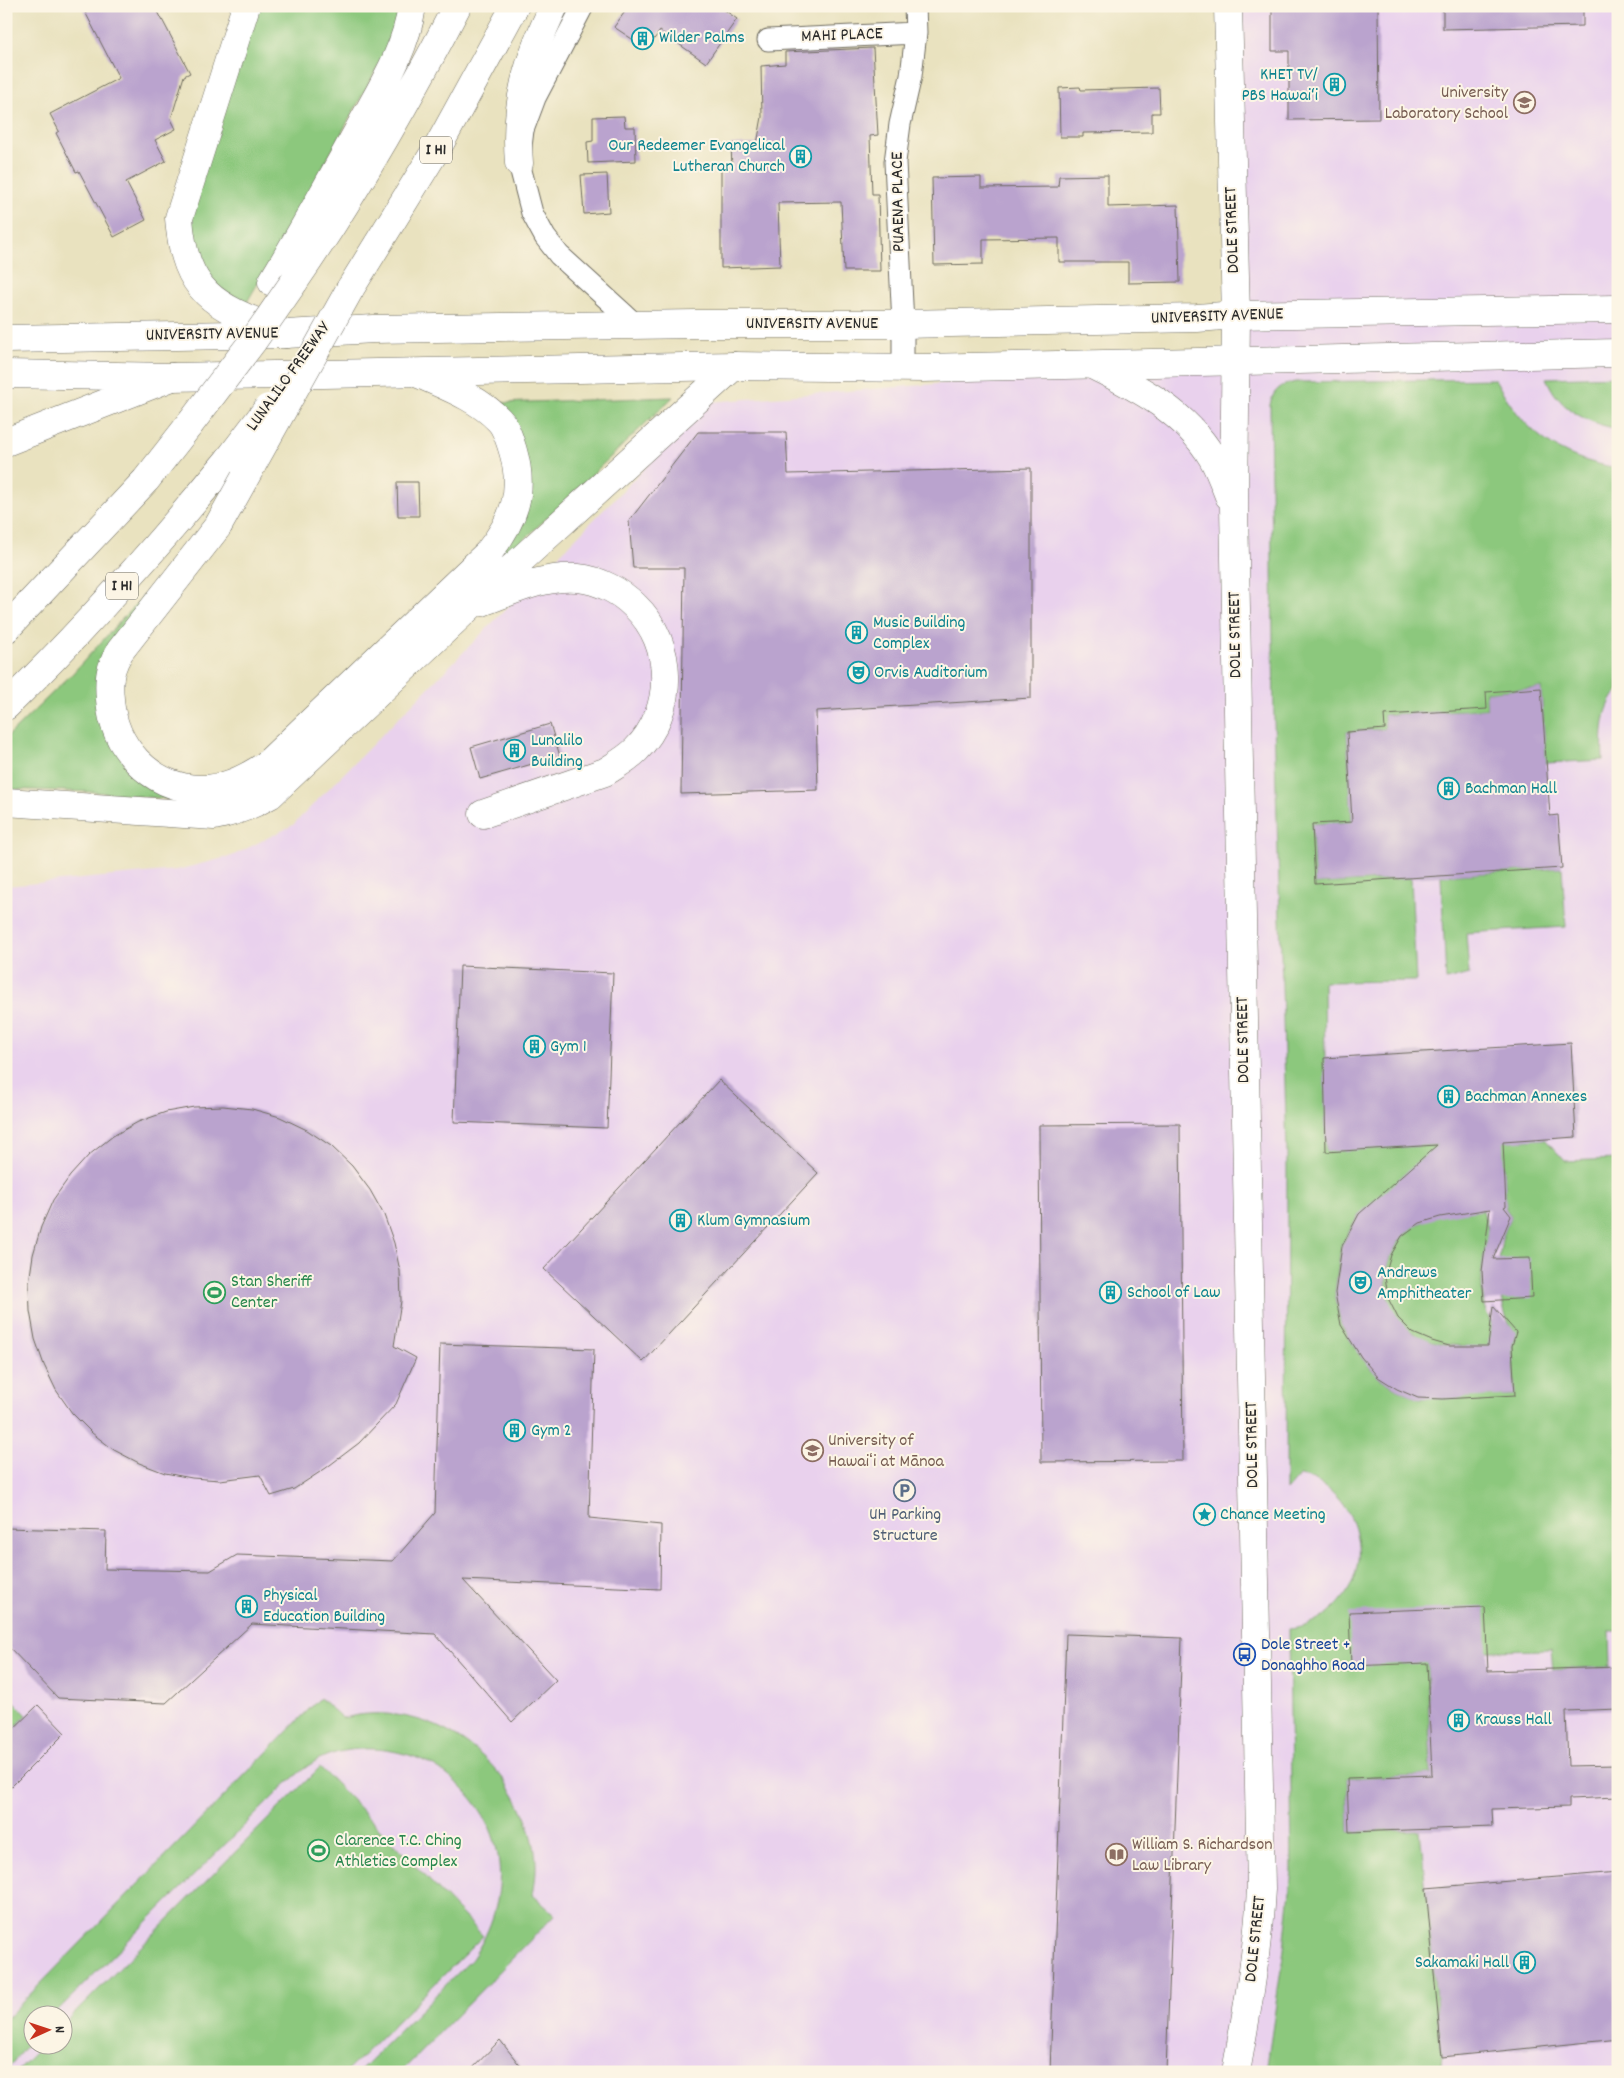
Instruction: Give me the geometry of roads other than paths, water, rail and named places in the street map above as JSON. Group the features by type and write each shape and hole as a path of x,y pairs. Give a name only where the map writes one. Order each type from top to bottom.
{"main road":[{"path":"246,6 179,218 181,243 189,268 196,281 216,303 230,312 286,334"},
{"path":"6,628 146,480 254,340 283,282 310,219 388,76 405,36 412,6"},
{"path":"283,282 352,193 457,6"},
{"name":"LUNALILO FREEWAY","path":"6,706 48,666 172,530 285,385 350,289 439,144 515,6"},
{"path":"519,163 517,138 522,88 534,51 554,6"},
{"name":"DOLE STREET","path":"1228,6 1236,315 1234,360 1234,507 1261,1889 1259,1934 1253,1980 1236,2072"},
{"path":"350,289 218,526 120,651 111,669 109,691 115,728 132,756 156,777 199,789 238,781 266,765 488,553 510,521 517,500 519,482 513,451 500,421 473,399 417,373"},
{"name":"UNIVERSITY AVENUE","path":"6,339 286,334 374,329 903,324 1197,318 1236,315 1618,309"},
{"path":"6,374 172,377 734,366 903,369 1094,366 1234,360 1618,353"},
{"path":"6,802 214,816 249,807 270,795 469,607 734,366"},
{"path":"1094,366 1132,385 1166,406 1189,428 1212,457 1234,507"},
{"path":"6,442 172,377"},
{"path":"6,602 146,480"},
{"path":"469,607 542,580 560,577 579,578 597,582 614,589 642,612 660,644 665,662 666,682 664,700 658,719 648,736 622,762 605,772 483,814"}],"street":[{"path":"583,6 535,98 523,130 519,163 532,213 545,237 559,255 636,326"},
{"name":"PUAENA PLACE","path":"903,369 903,324 895,162 900,124 911,76 916,33 915,6"},
{"name":"MAHI PLACE","path":"768,40 916,33"}],"place":[{"name":"Wilder Palms","path":"643,38"},
{"name":"KHET TV/ PBS Hawai‘i","path":"1334,85"},
{"name":"University Laboratory School","path":"1524,103"},
{"name":"Our Redeemer Evangelical Lutheran Church","path":"801,156"},
{"name":"Music Building Complex","path":"857,633"},
{"name":"Orvis Auditorium","path":"858,673"},
{"name":"Lunalilo Building","path":"515,751"},
{"name":"Bachman Hall","path":"1449,789"},
{"name":"Gym 1","path":"534,1047"},
{"name":"Bachman Annexes","path":"1449,1097"},
{"name":"Klum Gymnasium","path":"681,1221"},
{"name":"Andrews Amphitheater","path":"1361,1283"},
{"name":"Stan Sheriff Center","path":"215,1292"},
{"name":"School of Law","path":"1111,1293"},
{"name":"Gym 2","path":"515,1431"},
{"name":"University of Hawaiʻi at Mānoa","path":"812,1451"},
{"name":"UH Parking Structure","path":"905,1490"},
{"name":"Chance Meeting","path":"1204,1515"},
{"name":"Physical Education Building","path":"247,1606"},
{"name":"Dole Street + Donaghho Road","path":"1245,1655"},
{"name":"Krauss Hall","path":"1459,1720"},
{"name":"Clarence T.C. Ching Athletics Complex","path":"319,1851"},
{"name":"William S. Richardson Law Library","path":"1116,1855"},
{"name":"Sakamaki Hall","path":"1525,1963"}]}
